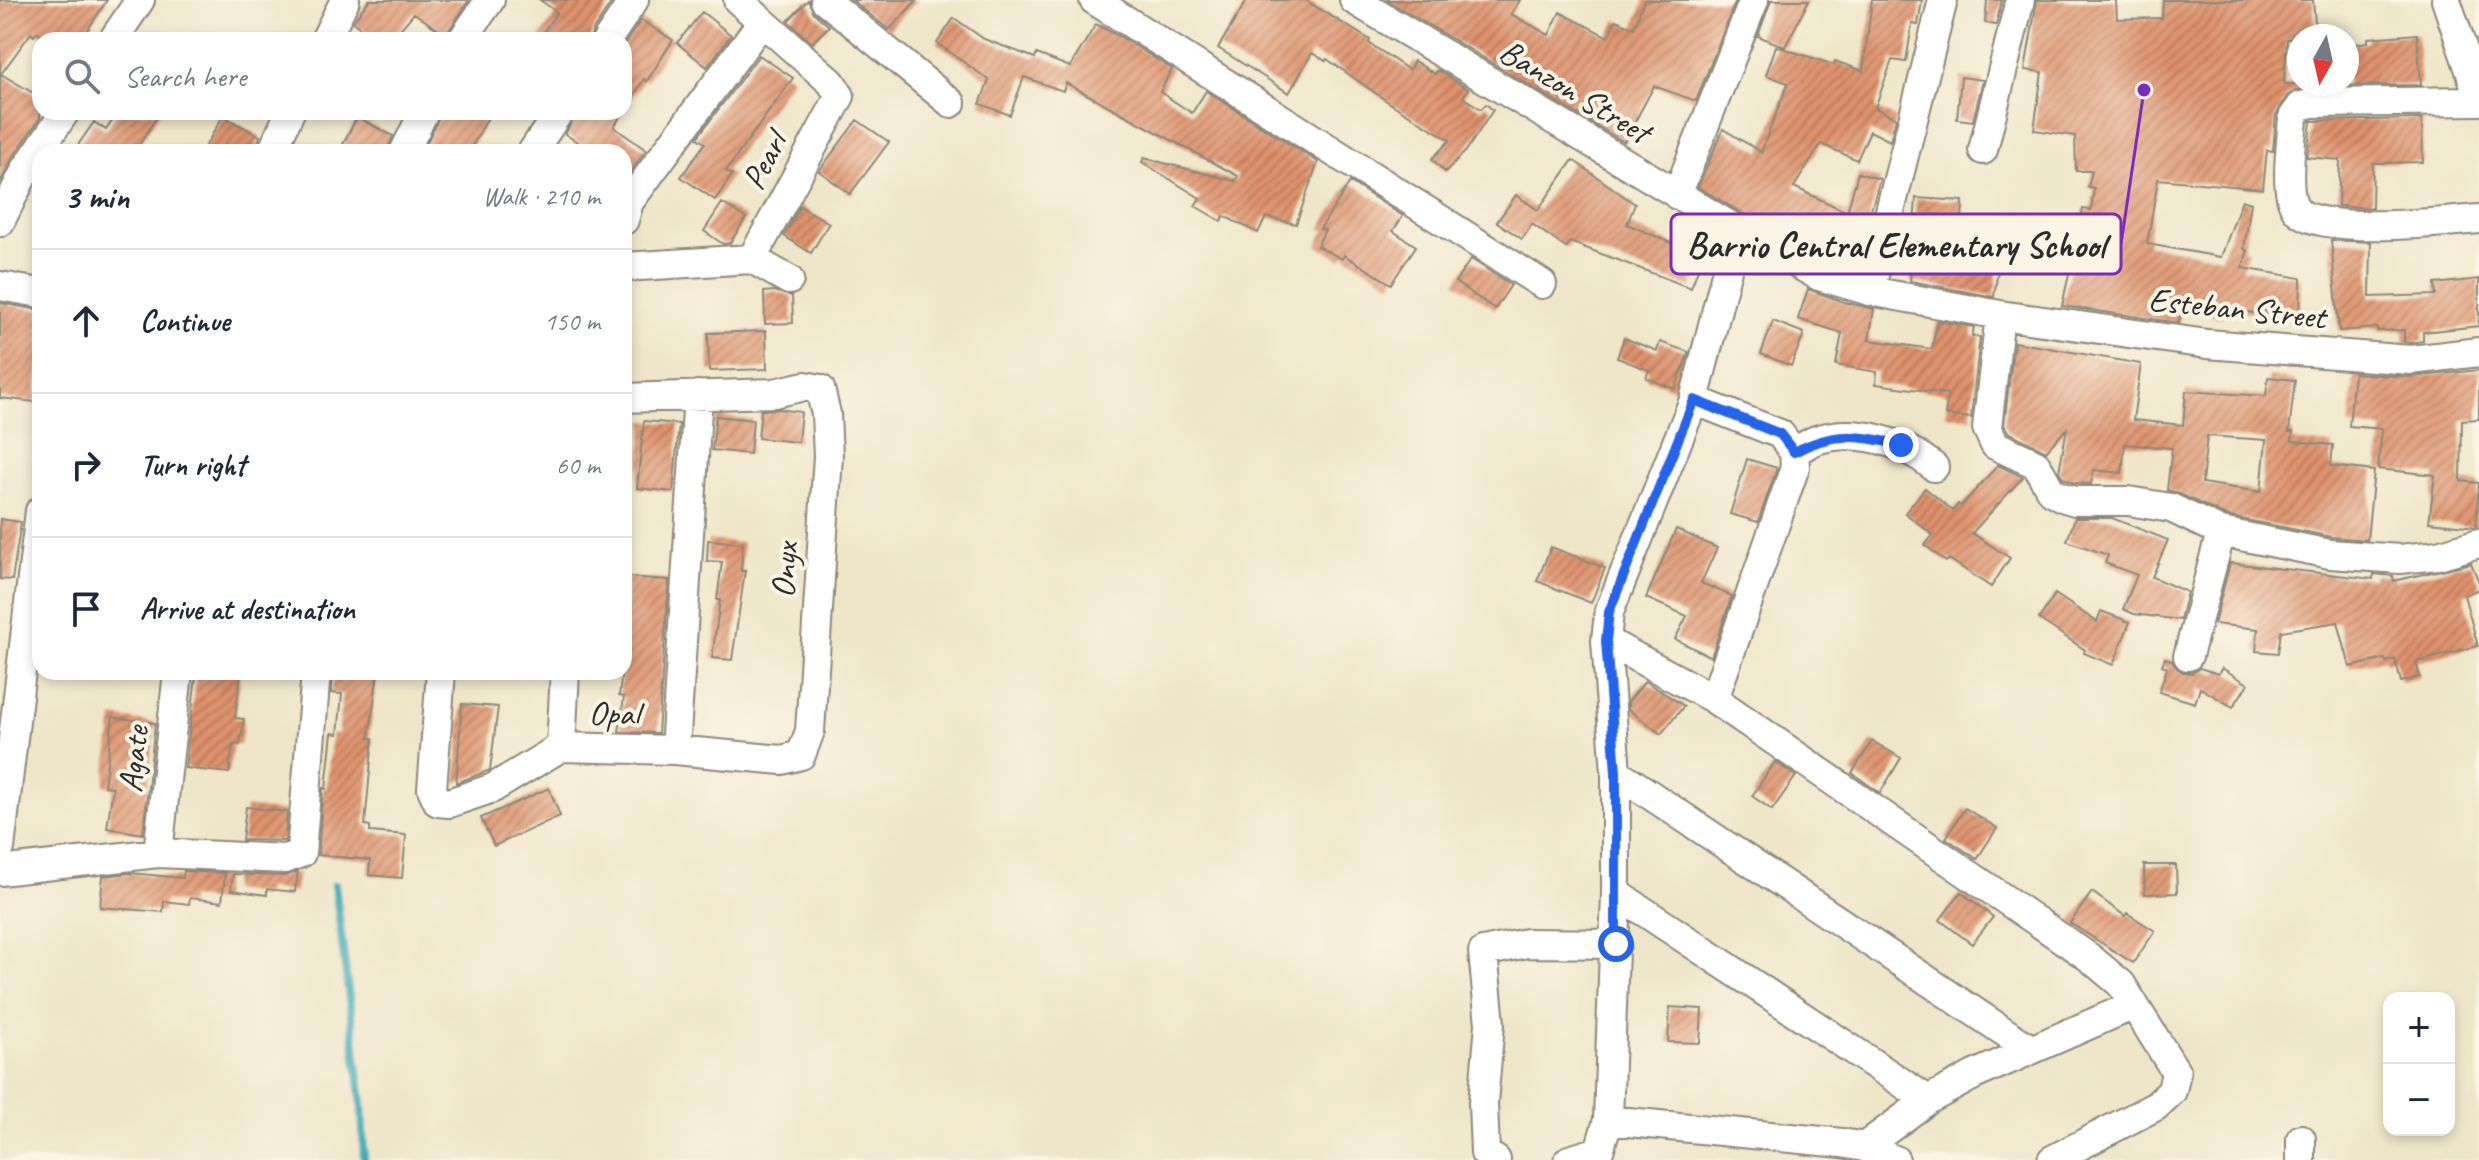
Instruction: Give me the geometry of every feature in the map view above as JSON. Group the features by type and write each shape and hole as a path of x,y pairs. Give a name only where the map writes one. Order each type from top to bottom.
{"street":[{"path":"118,32 140,0"},
{"path":"329,32 345,0"},
{"path":"468,32 490,0"},
{"path":"612,32 634,0"},
{"path":"632,198 761,23 738,0"},
{"path":"825,0 951,103"},
{"path":"1094,0 1542,284"},
{"name":"Banzon Street","path":"1354,0 1677,195"},
{"path":"1677,195 1754,0"},
{"path":"1870,291 1943,0"},
{"path":"1983,150 2020,0"},
{"path":"2446,0 2479,99 2313,103 2301,106 2293,117 2289,194 2296,210 2316,221 2404,226 2479,219"},
{"name":"Pearl","path":"752,259 840,96 831,82 761,23"},
{"path":"43,144 60,120"},
{"path":"276,144 286,120"},
{"path":"408,144 420,120"},
{"path":"537,144 554,120"},
{"path":"0,222 32,160"},
{"name":"Esteban Street","path":"1677,195 1819,276 1870,291 2000,315 2207,344 2411,360 2479,352"},
{"path":"1569,1160 1599,1151 1608,1120 1616,944 1616,772 1606,641 1609,612 1694,400 1737,230"},
{"path":"632,266 752,259 789,280"},
{"path":"0,286 32,292"},
{"path":"2000,315 1987,428 1995,445 2036,464 2051,491 2062,497 2075,501 2128,501 2161,506 2221,532 2330,554 2400,559 2438,555 2479,543"},
{"name":"Onyx","path":"698,395 774,393 805,386 820,389 826,414 828,456 810,731 801,755"},
{"path":"632,398 698,395 675,750"},
{"path":"1694,400 1780,434 1794,452 1795,467 1714,699"},
{"path":"1794,452 1825,438 1869,437 1901,445 1934,467"},
{"path":"2188,656 2221,532"},
{"path":"0,848 10,683 32,557"},
{"path":"1606,641 1714,699 2090,958 2121,984 2176,1072 2172,1091 2156,1106 2052,1160"},
{"name":"Agate","path":"158,853 177,680"},
{"path":"0,871 158,853 285,859 301,853 315,680"},
{"name":"Opal","path":"440,680 432,789 438,802 449,803 493,788 561,747 675,750 782,760 801,755"},
{"path":"561,747 565,680"},
{"path":"1616,772 2030,1049"},
{"path":"1616,893 1928,1100"},
{"path":"1496,1160 1485,1153 1483,1103 1490,1024 1483,952 1527,943 1616,944"},
{"path":"1864,1147 1928,1100 2030,1049 2134,1005"},
{"path":"1608,1120 1864,1147 1895,1160"}],"building":[{"path":"0,0 107,0 86,32 32,32 1,74 32,92 32,120 39,120 0,183"},
{"path":"369,0 469,0 448,32 442,32 414,13 398,32 365,32 353,22"},
{"path":"540,0 612,2 592,32 543,32 557,12"},
{"path":"808,0 814,13 829,26 812,43 788,21"},
{"path":"852,0 917,0 889,30"},
{"path":"1247,0 1305,0 1370,40 1369,43 1409,70 1414,61 1435,74 1438,70 1468,89 1463,97 1481,109 1486,104 1493,110 1466,151 1445,172 1432,159 1450,140 1327,59 1312,53 1289,93 1218,48"},
{"path":"1387,0 1520,0 1511,14 1549,35 1560,12 1608,37 1616,20 1634,28 1644,0 1736,0 1696,101 1654,86 1624,142"},
{"path":"1771,0 1809,0 1785,47 1758,36"},
{"path":"1872,0 1922,0 1918,25 1912,24 1906,62 1892,60 1875,108 1896,118 1890,141 1870,131 1857,160 1821,144 1794,187 1847,212 1858,173 1880,179 1854,269 1826,260 1807,250 1810,244 1771,226 1769,229 1698,187 1723,129 1761,152 1788,83 1766,75 1776,46 1863,71"},
{"path":"1987,0 2002,0 1996,25 1985,23"},
{"path":"2037,0 2116,0 2117,19 2162,18 2163,0 2313,0 2315,24 2287,24 2284,84 2287,84 2287,96 2276,115 2273,151 2267,150 2263,189 2158,179 2147,244 2221,257 2242,200 2251,203 2244,249 2248,251 2242,268 2301,278 2300,319 2224,309 2221,318 2182,305 2179,323 2062,306 2083,209 2091,210 2094,188 2088,187 2092,171 2076,171 2075,136 2034,130 2042,72 2025,70"},
{"path":"702,12 731,35 707,67 677,43"},
{"path":"954,18 984,39 1070,67 1096,24 1119,36 1172,69 1160,92 1192,113 1206,91 1318,162 1296,224 1266,217 1258,233 1224,216 1221,221 1195,206 1200,198 1142,162 1144,158 1235,181 1238,176 1066,83 1063,91 1024,77 1010,115 980,104 989,80 937,43"},
{"path":"641,20 673,40 632,98 632,33"},
{"path":"2417,34 2421,85 2359,86 2359,43 2368,42 2368,38"},
{"path":"759,55 793,78 726,171 732,175 715,200 681,177 705,143 697,138"},
{"path":"1961,77 1983,80 1973,121 1957,119"},
{"path":"2422,119 2423,162 2373,163 2372,208 2338,206 2340,160 2307,157 2311,121"},
{"path":"113,120 155,120 140,144 79,144 94,122 106,130"},
{"path":"221,120 230,120 260,136 258,144 207,144"},
{"path":"355,120 363,120 393,136 390,144 343,144"},
{"path":"437,120 487,120 473,144 426,144"},
{"path":"572,120 618,120 614,127 646,150 632,169 632,144 581,144 565,134"},
{"path":"857,120 889,142 850,194 819,171"},
{"path":"1573,160 1635,204 1627,224 1678,246 1682,236 1707,245 1691,288 1570,242 1566,248 1532,224 1522,239 1497,222 1516,195 1538,210"},
{"path":"1350,182 1403,216 1393,231 1416,246 1391,284 1344,255 1342,259 1317,246 1325,230 1320,229"},
{"path":"1916,198 1963,201 1961,243 2001,248 1994,297 1910,281"},
{"path":"722,203 746,218 730,243 723,244 704,231"},
{"path":"800,206 829,223 811,253 784,236"},
{"path":"2331,240 2371,242 2370,297 2436,295 2435,284 2479,279 2479,326 2423,332 2423,341 2411,343 2404,342 2404,330 2377,331 2377,328 2339,331"},
{"path":"1471,259 1511,285 1495,309 1455,282"},
{"path":"1808,289 1874,309 1869,340 1932,349 1937,321 1974,327 1972,336 1980,337 1971,418 1945,415 1948,394 1876,384 1877,372 1836,365 1842,333 1798,319"},
{"path":"774,291 792,296 793,323 765,324 764,292"},
{"path":"0,303 32,309 32,402 0,398"},
{"path":"1773,321 1804,333 1791,366 1761,354"},
{"path":"766,331 767,369 709,371 708,333"},
{"path":"1624,338 1657,351 1660,342 1689,352 1675,389 1646,378 1649,370 1617,358"},
{"path":"2014,342 2141,364 2133,420 2183,425 2186,391 2266,396 2268,377 2295,380 2289,432 2293,432 2292,441 2333,445 2331,466 2374,471 2367,540 2332,537 2226,516 2167,490 2172,448 2125,444 2122,473 2094,470 2091,484 2074,483 2063,478 2059,471 2067,428 2046,451 2008,432 2004,425","holes":["2207,436 2266,440 2261,492 2202,483"]},
{"path":"2479,370 2479,419 2462,420 2461,481 2479,483 2476,527 2429,522 2435,475 2378,469 2382,429 2349,426 2354,373 2410,377"},
{"path":"761,410 801,412 798,442 758,438"},
{"path":"716,416 753,420 750,454 712,450"},
{"path":"644,421 679,424 673,492 637,488"},
{"path":"1747,459 1777,468 1758,522 1730,514"},
{"path":"1998,465 2023,477 1972,533 2010,558 1991,587 1949,559 1946,562 1925,545 1933,535 1905,513 1925,488 1953,511"},
{"path":"2075,518 2112,518 2168,540 2152,577 2187,592 2180,620 2134,614 2123,609 2137,575 2105,563 2108,555 2067,541"},
{"path":"0,519 21,522 12,580 0,579"},
{"path":"1676,529 1717,548 1701,583 1732,596 1711,657 1675,639 1687,616 1646,598"},
{"path":"708,540 743,543 741,571 745,571 732,660 712,658 722,562 707,561"},
{"path":"1551,547 1605,568 1591,603 1537,581"},
{"path":"2230,563 2373,579 2374,574 2393,576 2394,581 2471,563 2479,589 2464,595 2478,646 2416,662 2420,677 2401,682 2395,659 2350,667 2338,622 2281,631 2278,653 2256,651 2258,629 2214,624"},
{"path":"632,577 669,580 658,733 619,732 624,697 619,696 621,680 632,680"},
{"path":"2055,594 2097,622 2101,611 2130,622 2113,665 2084,653 2085,650 2039,619"},
{"path":"2165,658 2172,660 2183,672 2192,673 2200,668 2218,674 2222,668 2248,684 2233,707 2200,688 2195,703 2159,692 2167,668 2162,665"},
{"path":"196,680 240,680 235,718 244,719 240,745 233,744 229,773 185,768"},
{"path":"333,680 377,680 369,738 373,738 365,825 370,826 370,832 406,835 402,878 369,875 370,860 318,855 323,788 326,789 332,733 338,734 342,694 331,693"},
{"path":"1645,681 1684,706 1661,734 1628,709 1628,702"},
{"path":"462,704 498,707 490,770 456,783"},
{"path":"113,717 155,723 143,834 107,828 113,787 104,786"},
{"path":"1872,741 1901,758 1880,793 1852,773"},
{"path":"1775,762 1796,776 1772,810 1752,796"},
{"path":"549,788 560,816 494,846 481,818"},
{"path":"246,807 287,812 285,841 242,840"},
{"path":"1965,808 1997,828 1977,859 1946,838"},
{"path":"2144,865 2176,865 2177,893 2145,894"},
{"path":"184,871 225,873 222,902 190,898 189,904 164,901 163,912 100,907 103,876 130,873 183,878"},
{"path":"298,872 295,892 267,889 267,895 231,890 233,874 284,876"},
{"path":"1961,892 1993,917 1972,944 1940,920"},
{"path":"2092,892 2125,916 2127,913 2155,931 2133,963 2070,923"},
{"path":"1670,1007 1702,1009 1700,1043 1668,1042"}],"waterway":[{"path":"335,885 362,1104 364,1160"}],"place":[{"name":"Barrio Central Elementary School","path":"2144,90"}],"route":[{"path":"1616,944 1616,772 1606,641 1609,612 1694,400 1780,434 1794,452 1816,440 1834,437 1869,437 1901,445"}]}
